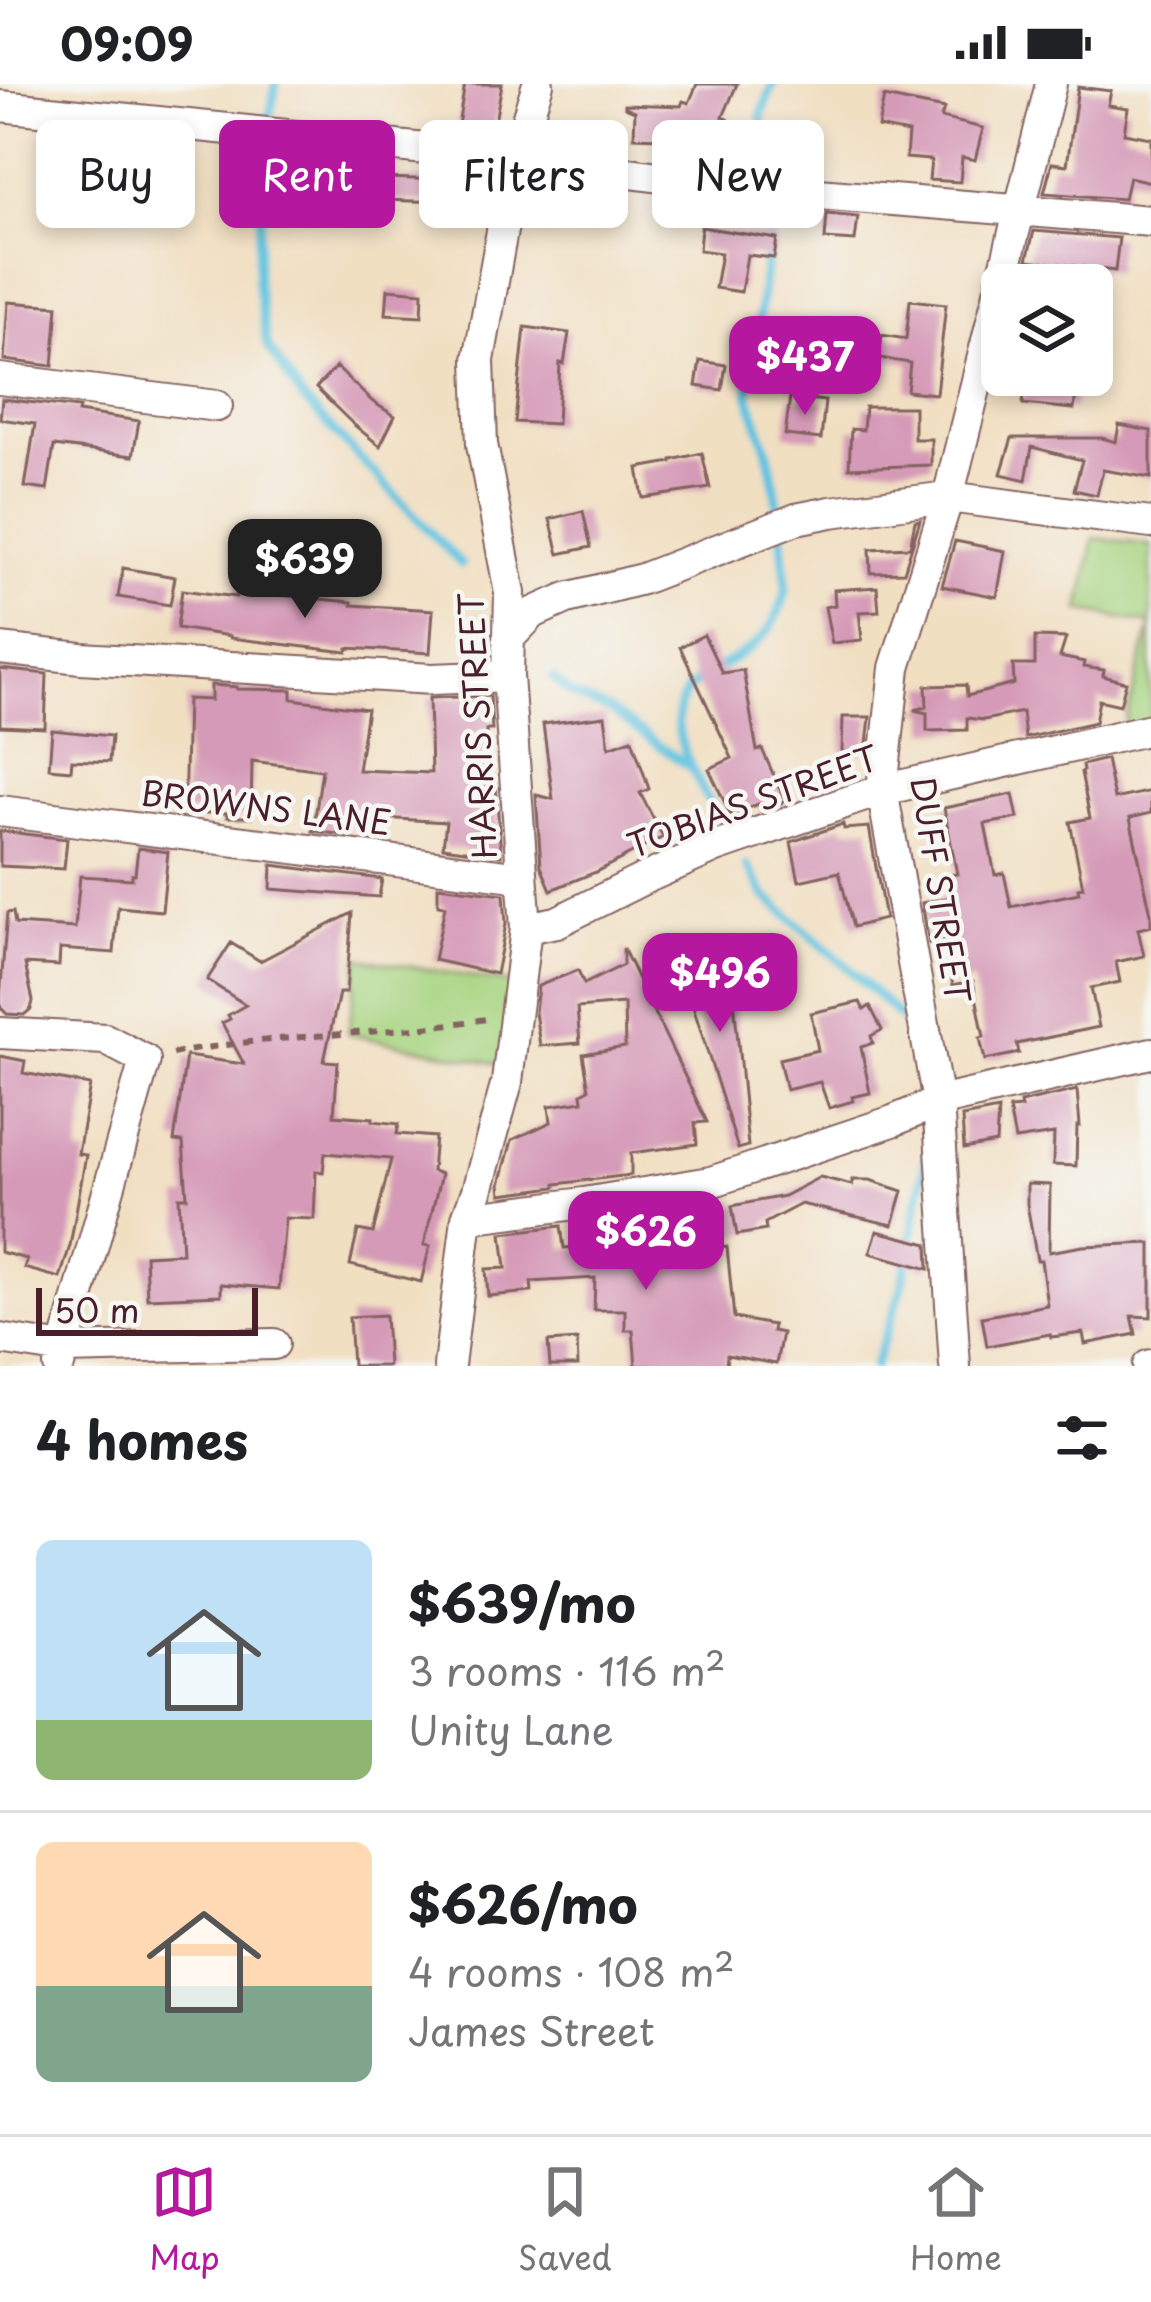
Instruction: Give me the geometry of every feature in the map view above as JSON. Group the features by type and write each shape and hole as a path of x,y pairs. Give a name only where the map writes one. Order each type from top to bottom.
{"street":[{"name":"HARRIS STREET","path":"527,120 538,84"},
{"name":"DUFF STREET","path":"955,1366 938,1102 882,790 896,668 948,497 1051,84"},
{"path":"0,106 419,148"},
{"path":"628,172 772,190 1151,221"},
{"name":"HARRIS STREET","path":"448,1366 467,1218 507,1082 526,928 508,676 510,593 482,444 479,360 503,228"},
{"path":"0,379 217,406"},
{"path":"508,639 533,613 567,598 642,579 796,520 876,505 948,497 1151,523"},
{"path":"0,649 432,679 508,676"},
{"name":"TOBIAS STREET","path":"526,928 557,922 716,847 882,790 1151,728"},
{"name":"BROWNS LANE","path":"0,812 522,877"},
{"path":"0,1033 104,1039 145,1060 62,1358"},
{"path":"467,1218 711,1182 938,1102 1151,1053"},
{"path":"0,1340 62,1358 274,1343"}],"path":[{"path":"145,1060 201,1048 411,1029 516,1014"}],"green space":[{"path":"1094,538 1151,545 1151,624 1080,610"},
{"path":"1151,624 1151,728 1122,734"},
{"path":"359,958 516,984 504,1065 348,1034"}],"building":[{"path":"465,84 502,84 495,120 459,120"},
{"path":"697,84 737,84 723,117 728,120 652,120 652,138 634,137 635,111 625,104 689,103"},
{"path":"1078,87 1111,91 1108,105 1128,108 1124,133 1151,138 1151,182 1129,177 1124,199 1044,193 1052,163 1067,165"},
{"path":"884,97 944,109 941,118 983,128 975,160 962,157 960,182 929,180 931,160 906,158 908,133 878,127"},
{"path":"395,178 419,179 419,201 395,200"},
{"path":"827,214 858,217 855,241 825,239"},
{"path":"701,228 777,239 774,258 747,255 741,292 715,288 721,253 699,250"},
{"path":"1034,231 1119,238 1115,271 1113,264 1027,260"},
{"path":"388,289 423,292 422,316 386,314"},
{"path":"910,300 946,304 936,394 907,391 910,363 879,358 882,335 906,339"},
{"path":"8,302 58,306 53,366 4,360"},
{"path":"525,327 569,333 564,364 560,363 557,424 515,422"},
{"path":"700,361 726,365 722,390 696,386"},
{"path":"336,367 395,416 380,446 316,388"},
{"path":"1024,396 1076,396 1074,409 1023,404"},
{"path":"790,397 825,401 821,439 785,435"},
{"path":"2,399 139,421 133,456 54,446 47,490 25,487 35,424 0,419"},
{"path":"865,407 914,407 914,439 931,439 931,465 849,468 851,429 863,430"},
{"path":"1119,425 1151,431 1151,478 1103,470 1097,495 1074,490 1082,460 1032,447 1026,480 1001,474 1012,438 1116,442"},
{"path":"702,453 710,488 643,498 638,468"},
{"path":"583,511 591,547 559,554 550,519"},
{"path":"920,520 904,572 871,573 870,549 910,547 915,521"},
{"path":"955,541 1005,551 997,597 942,586"},
{"path":"123,568 175,577 170,605 118,597"},
{"path":"239,578 269,583 267,594 433,610 430,653 348,648 347,652 177,628 182,590 236,597"},
{"path":"877,587 879,611 859,612 862,640 832,643 825,607 835,605 834,590"},
{"path":"704,635 722,673 743,670 757,751 762,749 785,801 770,808 761,811 758,804 731,816 709,769 732,758 680,647"},
{"path":"1035,637 1066,638 1060,657 1084,662 1083,667 1104,670 1103,676 1126,682 1120,705 1099,700 1095,722 1025,738 1022,712 984,720 967,718 967,730 927,731 927,713 914,710 927,707 926,686 966,685 967,696 1014,684 1013,665 1035,665"},
{"path":"0,669 47,674 45,728 0,726"},
{"path":"211,685 292,690 292,699 367,709 358,770 431,773 429,698 490,696 487,785 496,787 501,855 443,847 446,822 349,816 346,835 313,831 322,770 252,761 251,817 184,813 187,699 211,700"},
{"path":"605,716 609,747 632,739 649,789 640,793 663,837 551,890 541,866 536,795 553,799 543,724"},
{"path":"843,717 870,717 866,752 842,752"},
{"path":"52,730 111,736 109,762 72,760 71,770 49,768"},
{"path":"1106,759 1114,799 1151,791 1151,813 1130,818 1151,914 1151,926 1138,929 1144,956 1116,962 1120,982 1091,988 1099,1027 1017,1044 1019,1053 985,1060 973,981 953,985 943,941 929,943 922,903 952,897 948,875 957,874 944,808 1013,794 1018,818 985,824 995,875 1004,873 1011,907 1079,893 1078,888 1083,887 1070,822 1090,818 1082,765"},
{"path":"843,824 844,829 869,827 885,919 853,927 839,872 799,881 791,842"},
{"path":"0,831 67,839 64,869 0,866"},
{"path":"138,848 168,852 162,911 118,907 114,953 60,949 59,966 25,964 31,1009 24,1015 7,1014 0,998 7,913 13,912 15,924 75,928 80,876 132,879"},
{"path":"272,865 382,879 379,897 271,889"},
{"path":"438,886 504,894 506,924 496,974 434,960 445,906 438,905"},
{"path":"352,913 346,993 339,993 324,1061 338,1062 334,1115 373,1118 399,1124 397,1134 435,1137 432,1171 441,1174 424,1245 430,1246 421,1282 350,1265 358,1230 373,1233 391,1159 325,1153 323,1172 316,1171 314,1219 285,1218 279,1289 221,1284 221,1295 147,1298 145,1255 182,1253 179,1197 187,1197 183,1142 174,1141 186,1056 244,1064 222,1023 246,1005 207,980 231,943 260,961"},
{"path":"623,948 707,1122 695,1123 697,1144 631,1153 631,1175 501,1194 512,1140 551,1122 549,1106 583,1101 582,1093 589,1089 583,1054 625,1047 624,1004 577,1008 580,1043 540,1046 535,1012 538,986 578,970 584,984 623,965"},
{"path":"709,959 710,965 730,959 748,1146 738,1149 681,968"},
{"path":"860,1002 864,1010 870,1006 882,1030 871,1036 873,1043 861,1047 870,1093 829,1108 820,1082 786,1090 779,1059 818,1050 811,1013"},
{"path":"0,1056 25,1061 23,1073 90,1085 78,1154 86,1155 60,1278 24,1268 27,1259 0,1252"},
{"path":"1077,1090 1076,1166 1053,1165 1054,1134 1015,1140 1009,1109"},
{"path":"998,1110 996,1143 964,1149 962,1117"},
{"path":"820,1177 852,1185 852,1180 870,1180 903,1191 893,1225 801,1204 765,1223 766,1230 737,1235 732,1206 784,1196"},
{"path":"1027,1184 1050,1185 1049,1252 1151,1243 1151,1317 1132,1316 1136,1334 1085,1344 1083,1333 1050,1334 987,1346 982,1317 1047,1305"},
{"path":"655,1216 657,1253 727,1247 734,1318 773,1325 772,1331 782,1333 776,1364 727,1355 726,1366 636,1366 633,1330 625,1330 625,1310 594,1310 595,1278 531,1282 532,1292 488,1296 486,1269 506,1268 502,1233 561,1226 564,1248 626,1244 624,1218"},
{"path":"877,1231 928,1244 929,1269 870,1253"},
{"path":"385,1315 388,1366 352,1366 349,1317"},
{"path":"577,1340 578,1366 550,1366 548,1342"}],"waterway":[{"path":"270,116 276,84"},
{"path":"692,769 679,734 679,709 687,691 762,638 786,590 774,480 749,392 772,217 772,165 761,116 773,84"},
{"path":"260,228 257,283 267,345 302,398 461,564"},
{"path":"553,678 572,695 609,710 692,769 729,830"},
{"path":"747,865 765,896 917,1033"},
{"path":"874,1366 901,1291 928,1148"}]}
